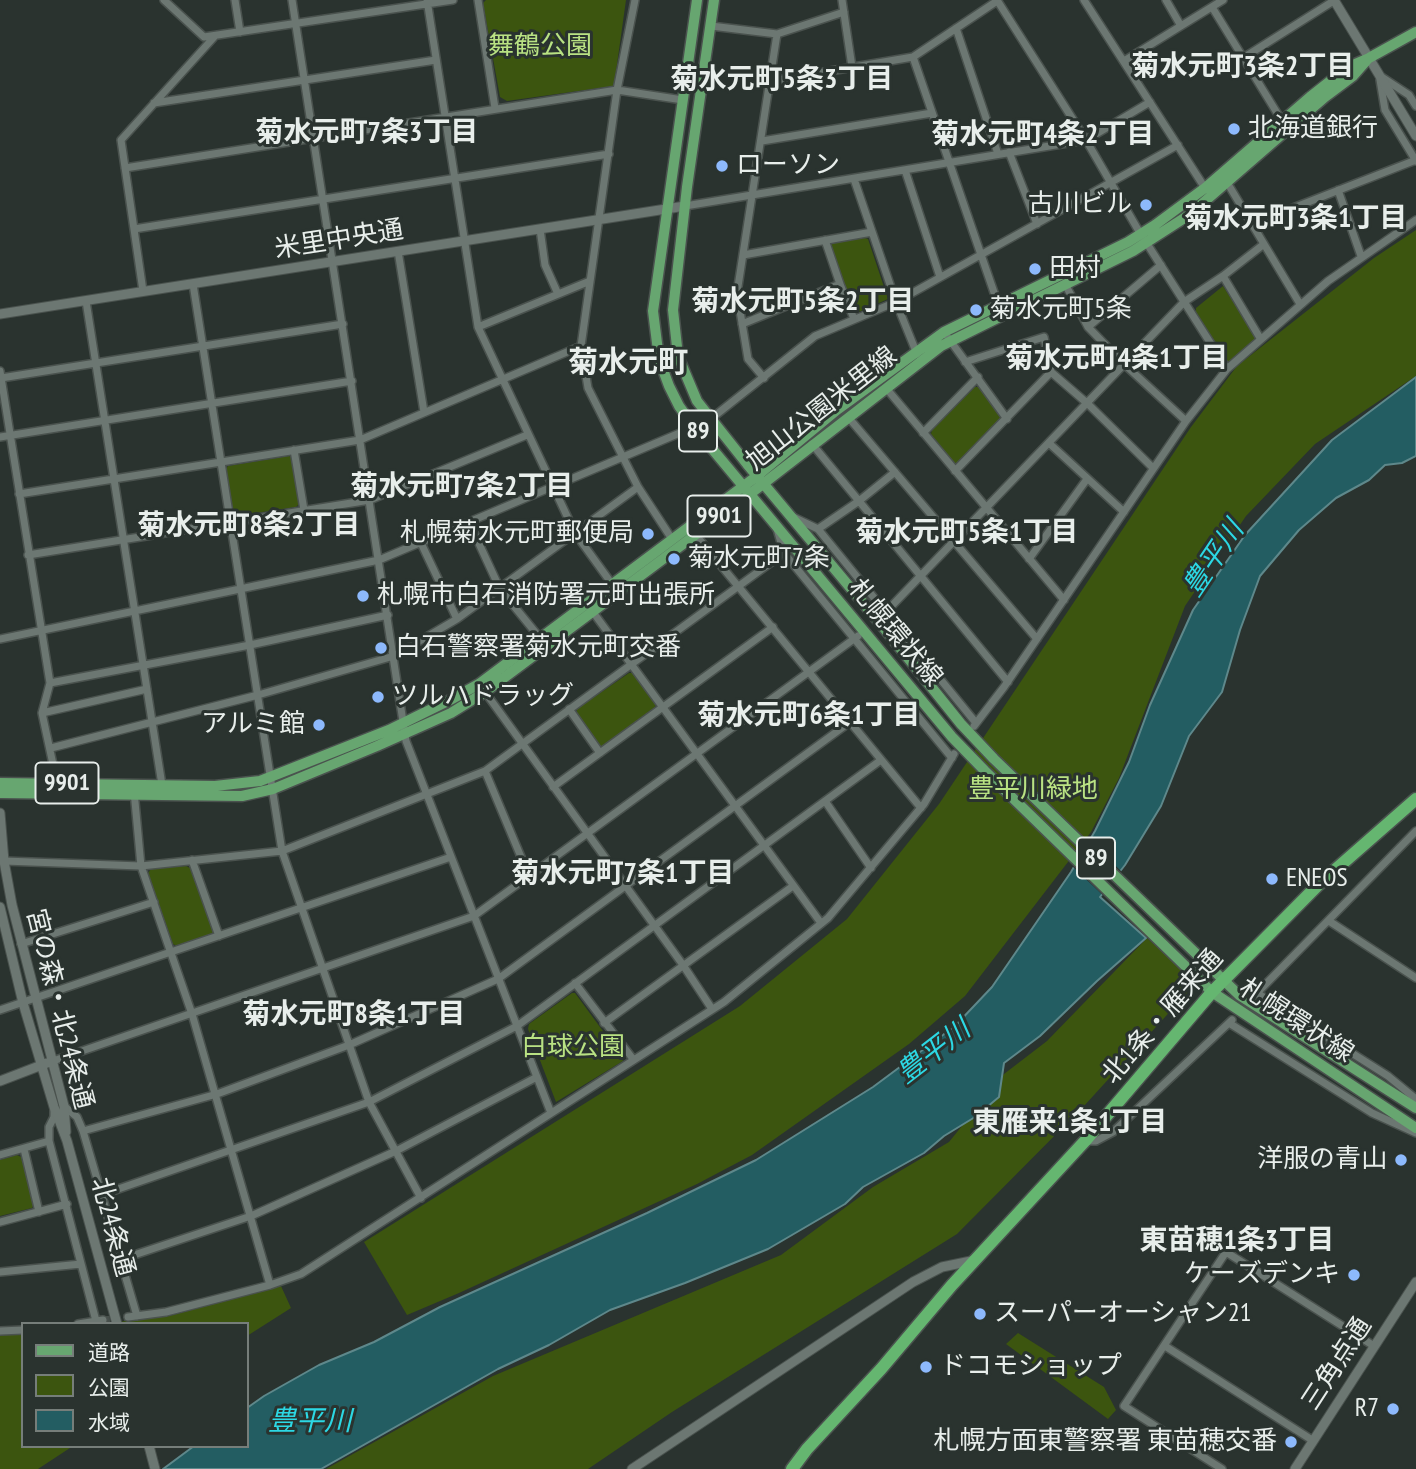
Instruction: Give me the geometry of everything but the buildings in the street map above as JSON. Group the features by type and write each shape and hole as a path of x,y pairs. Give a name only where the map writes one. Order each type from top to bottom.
{"highway":[{"name":"北1条・雁来通","path":"792,1469 952,1285 1085,1141 1222,981 1319,884 1416,799"}],"main road":[{"name":"札幌環状線","path":"697,0 654,299 656,341 668,386 694,427 951,737 985,771 1212,992 1416,1131"},
{"name":"札幌環状線","path":"714,0 673,310 678,356 697,401 961,724 994,759 1239,996 1416,1108"},
{"name":"旭山公園米里線","path":"947,336 1065,284 1144,238 1348,67 1416,32"},
{"name":"旭山公園米里線","path":"760,480 837,410 998,304 1189,215 1353,76 1369,58"},
{"name":"旭山公園米里線","path":"0,783 57,783 226,797 272,784 405,728 451,713 485,692 590,607 611,584 812,444 886,388 918,357"},
{"name":"旭山公園米里線","path":"405,728 479,684 540,638 590,607 695,534 746,490"},
{"name":"旭山公園米里線","path":"0,793 134,790 162,785 272,784"}],"street":[{"path":"164,0 204,37 453,0"},
{"path":"235,0 240,32"},
{"path":"292,0 405,728 451,857 551,1113"},
{"path":"478,0 495,108"},
{"path":"635,0 617,90 581,346 588,388 638,487 672,539"},
{"path":"842,0 852,67"},
{"path":"771,81 913,57 997,0 1227,369"},
{"path":"1084,0 1205,188"},
{"path":"1166,0 1181,26"},
{"path":"1124,61 1223,0"},
{"path":"1243,58 1334,0 1416,136"},
{"path":"428,2 478,327 575,533 611,584"},
{"path":"1212,7 1282,121"},
{"path":"711,26 777,34 844,12"},
{"path":"956,28 998,154"},
{"path":"764,378 748,359 737,293 777,34"},
{"path":"143,291 121,140 216,35"},
{"path":"913,57 998,304"},
{"path":"154,103 436,60"},
{"path":"1380,75 1409,95 1416,106"},
{"path":"1252,224 1416,161 1385,110 1380,75"},
{"path":"125,168 617,90 683,100"},
{"path":"685,206 1086,140 1150,102"},
{"path":"762,141 932,113"},
{"path":"712,418 815,336 896,302 1178,145"},
{"path":"1009,152 1037,225"},
{"path":"134,229 609,154"},
{"path":"905,170 940,277"},
{"path":"854,178 896,302 918,357"},
{"path":"1228,184 1300,304"},
{"path":"1338,190 1361,256"},
{"name":"米里中央通","path":"0,314 685,206"},
{"path":"792,516 818,528 975,725 1008,682 1186,421 1227,369 1300,304 1361,256 1416,220"},
{"path":"540,229 545,265 558,294"},
{"path":"743,255 872,232"},
{"path":"825,240 854,319"},
{"path":"884,614 1184,302 1264,244"},
{"path":"398,251 424,412"},
{"path":"1088,327 1161,265"},
{"path":"1223,276 1260,338"},
{"path":"478,327 590,281"},
{"path":"193,284 282,851 369,1102 421,1198"},
{"path":"742,324 840,284"},
{"path":"1065,284 1088,327 1186,421"},
{"path":"86,301 162,785"},
{"path":"57,783 42,713 50,683 1,374 96,363 343,324"},
{"path":"947,336 1007,419"},
{"path":"965,362 1044,337 1051,372 1153,468"},
{"path":"19,494 360,440 581,346"},
{"path":"955,471 1051,372"},
{"path":"923,433 978,377"},
{"path":"0,437 352,381"},
{"path":"886,388 1064,600"},
{"path":"848,417 1037,639"},
{"path":"0,639 379,560 694,427"},
{"path":"28,555 370,500 527,435"},
{"path":"812,444 1008,682"},
{"path":"1050,444 1124,512"},
{"path":"294,450 304,510"},
{"path":"818,528 859,501 895,472"},
{"path":"1029,559 1087,479"},
{"path":"51,748 258,695 394,656 457,619 638,487"},
{"path":"469,522 500,589 540,638"},
{"path":"64,1106 77,1117 83,1131 132,1316 166,1312 302,1275 712,1009 821,923 920,808 946,771 953,756 784,553 775,524"},
{"path":"695,534 920,808"},
{"path":"421,542 457,619"},
{"path":"4,861 141,866 282,851 485,771 784,553"},
{"path":"590,607 821,923"},
{"path":"50,683 250,645 388,615"},
{"path":"553,787 773,627"},
{"path":"0,1081 474,916 856,638"},
{"path":"42,713 146,689"},
{"path":"485,692 712,1009"},
{"path":"569,709 600,753"},
{"path":"83,1131 217,1094 349,1045 498,979 850,722"},
{"path":"101,1195 369,1102 517,1026 881,760"},
{"path":"485,771 529,876"},
{"path":"134,790 141,866 217,1094 270,1285"},
{"path":"825,801 871,868"},
{"name":"宮の森・北24条通","path":"0,813 4,887 12,905 53,1061 64,1106 67,1141"},
{"path":"1416,831 1256,993 1388,1076 1416,1099"},
{"path":"0,1010 451,857"},
{"path":"192,860 219,936"},
{"path":"604,1023 793,886"},
{"path":"21,944 153,902"},
{"path":"0,907 12,905"},
{"name":"宮の森・北24条通","path":"0,907 23,1003 67,1141"},
{"path":"1329,921 1416,978"},
{"path":"575,983 633,1059"},
{"path":"1085,1141 1096,1141 1113,1132 1231,1021 1372,1113 1416,1131"},
{"path":"119,1260 251,1216 396,1151 537,1077"},
{"path":"54,1107 49,1141 99,1321 92,1322"},
{"path":"0,1155 49,1141"},
{"name":"北24条通","path":"67,1141 116,1322"},
{"path":"24,1149 39,1212"},
{"path":"0,1222 67,1203"},
{"path":"1222,1469 1124,1406 1226,1252 1374,1346"},
{"path":"632,1469 913,1282 942,1267 978,1259"},
{"path":"0,1272 81,1264"},
{"name":"三角点通","path":"1295,1469 1416,1282"},
{"path":"0,1331 21,1330"},
{"path":"1165,1346 1312,1440"},
{"path":"150,1448 155,1469"}],"green space":[{"name":"舞鶴公園","path":"486,0 626,0 614,86 507,101 500,97 483,3"},
{"name":"豊平川緑地","path":"1416,230 1416,376 1315,444 1246,516 1185,606 1119,778 1091,832 965,996 909,1044 752,1155 697,1184 407,1315 364,1242 740,1006 847,919 939,804 1191,427 1237,366 1374,258"},
{"path":"868,239 888,299 856,313 830,246 832,243"},
{"path":"1223,286 1257,339 1230,361 1227,361 1196,312 1196,308"},
{"path":"978,387 1000,415 1000,419 958,463 954,463 931,434 932,430"},
{"path":"289,456 299,504 296,507 236,516 233,513 226,469 228,466"},
{"path":"629,673 634,673 656,704 655,707 600,746 577,713 577,709"},
{"path":"186,866 190,868 213,934 177,946 173,944 148,873 151,869"},
{"path":"1147,938 1196,983 1084,1106 957,1234 672,1412 588,1469 326,1469 493,1376 781,1255 873,1187 949,1142 1004,1074 1047,1041"},
{"name":"白球公園","path":"575,993 623,1061 556,1102 528,1029 529,1024"},
{"path":"17,1155 21,1157 34,1204 32,1208 0,1216 0,1160"},
{"path":"281,1286 291,1308 248,1335 248,1322 117,1322 169,1316"},
{"path":"21,1332 21,1448 70,1448 38,1469 0,1469 0,1335"},
{"path":"1018,1333 1104,1387 1116,1410 1108,1419 1006,1344"}],"water":[{"name":"豊平川","path":"1416,377 1416,456 1402,463 1385,465 1369,480 1336,498 1299,530 1260,576 1240,630 1222,692 1189,736 1161,806 1125,865 1100,897 1146,938 1040,1036 1004,1063 999,1097 924,1153 863,1187 845,1204 768,1249 610,1310 549,1345 498,1369 321,1469 163,1469 191,1448 248,1448 248,1407 264,1396 319,1365 374,1342 440,1307 756,1160 873,1087 955,1026 992,987 1071,872 1095,831 1129,762 1150,705 1193,610 1245,535 1332,440"}],"pier":[{"path":"1087,838 1123,873 1105,897 1149,939 1071,865"}],"tunnel":[{"path":"103,1320 128,1317"}],"place":[{"name":"北海道銀行","path":"1234,129"},
{"name":"ローソン","path":"722,166"},
{"name":"古川ビル","path":"1146,205"},
{"name":"田村","path":"1035,269"},
{"name":"菊水元町5条","path":"976,310"},
{"name":"札幌菊水元町郵便局","path":"648,534"},
{"name":"菊水元町7条","path":"674,559"},
{"name":"札幌市白石消防署元町出張所","path":"363,596"},
{"name":"白石警察署菊水元町交番","path":"381,648"},
{"name":"ツルハドラッグ","path":"378,697"},
{"name":"アルミ館","path":"319,725"},
{"name":"ENEOS","path":"1272,879"},
{"name":"洋服の青山","path":"1401,1160"},
{"name":"ケーズデンキ","path":"1354,1275"},
{"name":"スーパーオーシャン21","path":"980,1314"},
{"name":"ドコモショップ","path":"926,1367"},
{"name":"R7","path":"1393,1409"},
{"name":"札幌方面東警察署 東苗穂交番","path":"1291,1442"}],"district":[{"name":"菊水元町3条2丁目","path":"1243,67"},
{"name":"菊水元町5条3丁目","path":"782,80"},
{"name":"菊水元町7条3丁目","path":"367,133"},
{"name":"菊水元町4条2丁目","path":"1043,135"},
{"name":"菊水元町3条1丁目","path":"1296,219"},
{"name":"菊水元町5条2丁目","path":"803,302"},
{"name":"菊水元町4条1丁目","path":"1117,359"},
{"name":"菊水元町","path":"628,363"},
{"name":"菊水元町7条2丁目","path":"462,487"},
{"name":"菊水元町8条2丁目","path":"249,526"},
{"name":"菊水元町5条1丁目","path":"967,533"},
{"name":"菊水元町6条1丁目","path":"809,716"},
{"name":"菊水元町7条1丁目","path":"623,874"},
{"name":"菊水元町8条1丁目","path":"354,1015"},
{"name":"東雁来1条1丁目","path":"1070,1123"},
{"name":"東苗穂1条3丁目","path":"1237,1241"}]}
